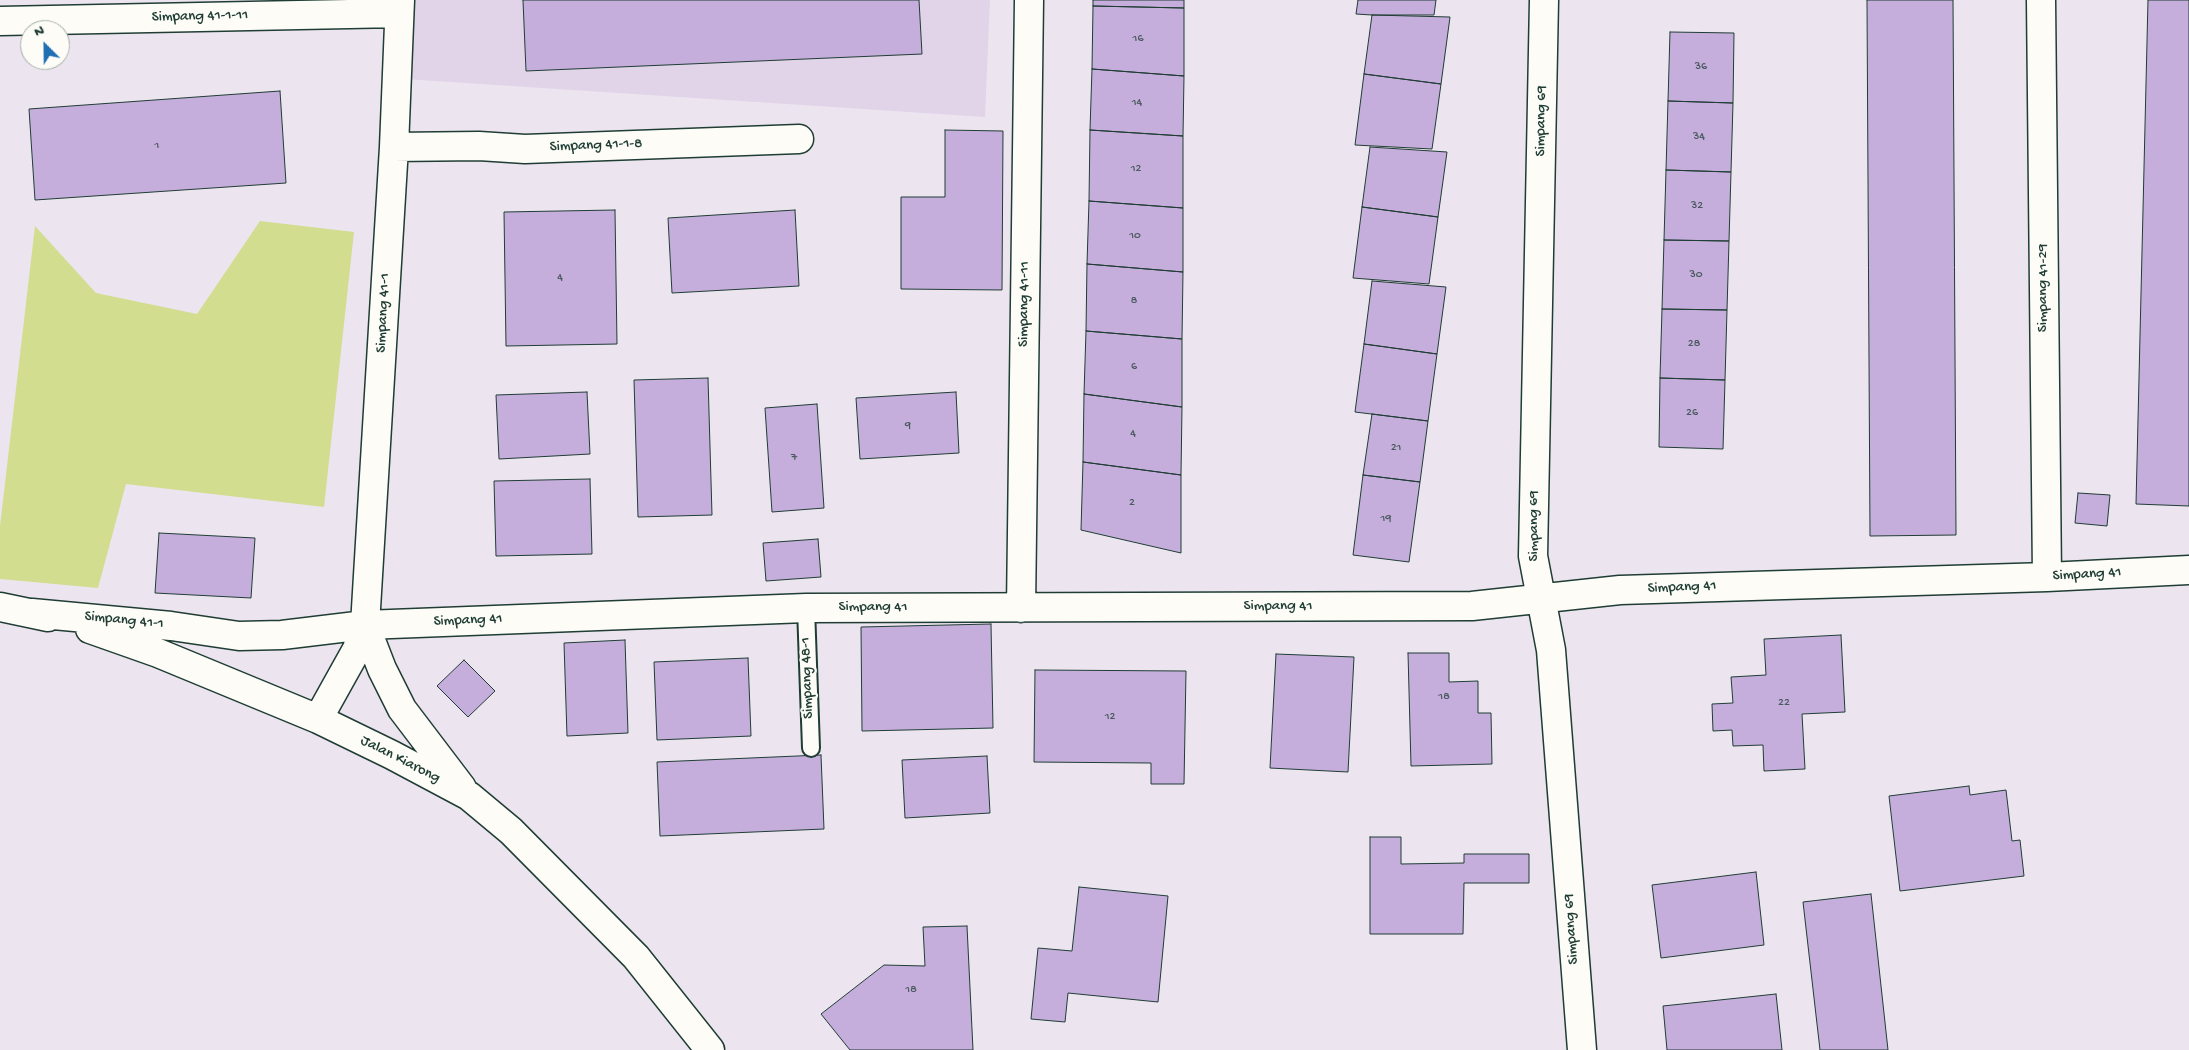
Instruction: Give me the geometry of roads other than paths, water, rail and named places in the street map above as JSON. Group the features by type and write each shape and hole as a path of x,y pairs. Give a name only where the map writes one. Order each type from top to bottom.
{"street":[{"name":"Simpang 41-11","path":"1021,608 1029,0"},
{"name":"Simpang 69","path":"1544,0 1533,556 1551,650 1582,1050"},
{"name":"Simpang 41-29","path":"2042,0 2047,576"},
{"name":"Simpang 41-1-11","path":"0,21 400,6"},
{"name":"Simpang 41-1","path":"318,719 356,649 365,625 394,146 400,6"},
{"name":"Simpang 41-1-8","path":"394,146 479,146 526,149 799,139"},
{"name":"Simpang 41","path":"365,625 806,608 1472,606 1620,590 2189,570"},
{"name":"Jalan Kiarong","path":"0,607 32,613 91,629 158,653 318,719 392,754 468,796 512,831 624,944 710,1050"},
{"name":"Simpang 41-1","path":"32,613 171,626 239,636 282,636 365,625"},
{"name":"Simpang 41-1","path":"365,625 382,670 402,709 468,796"}],"lane":[{"name":"Simpang 48-1","path":"806,608 811,748"}]}
